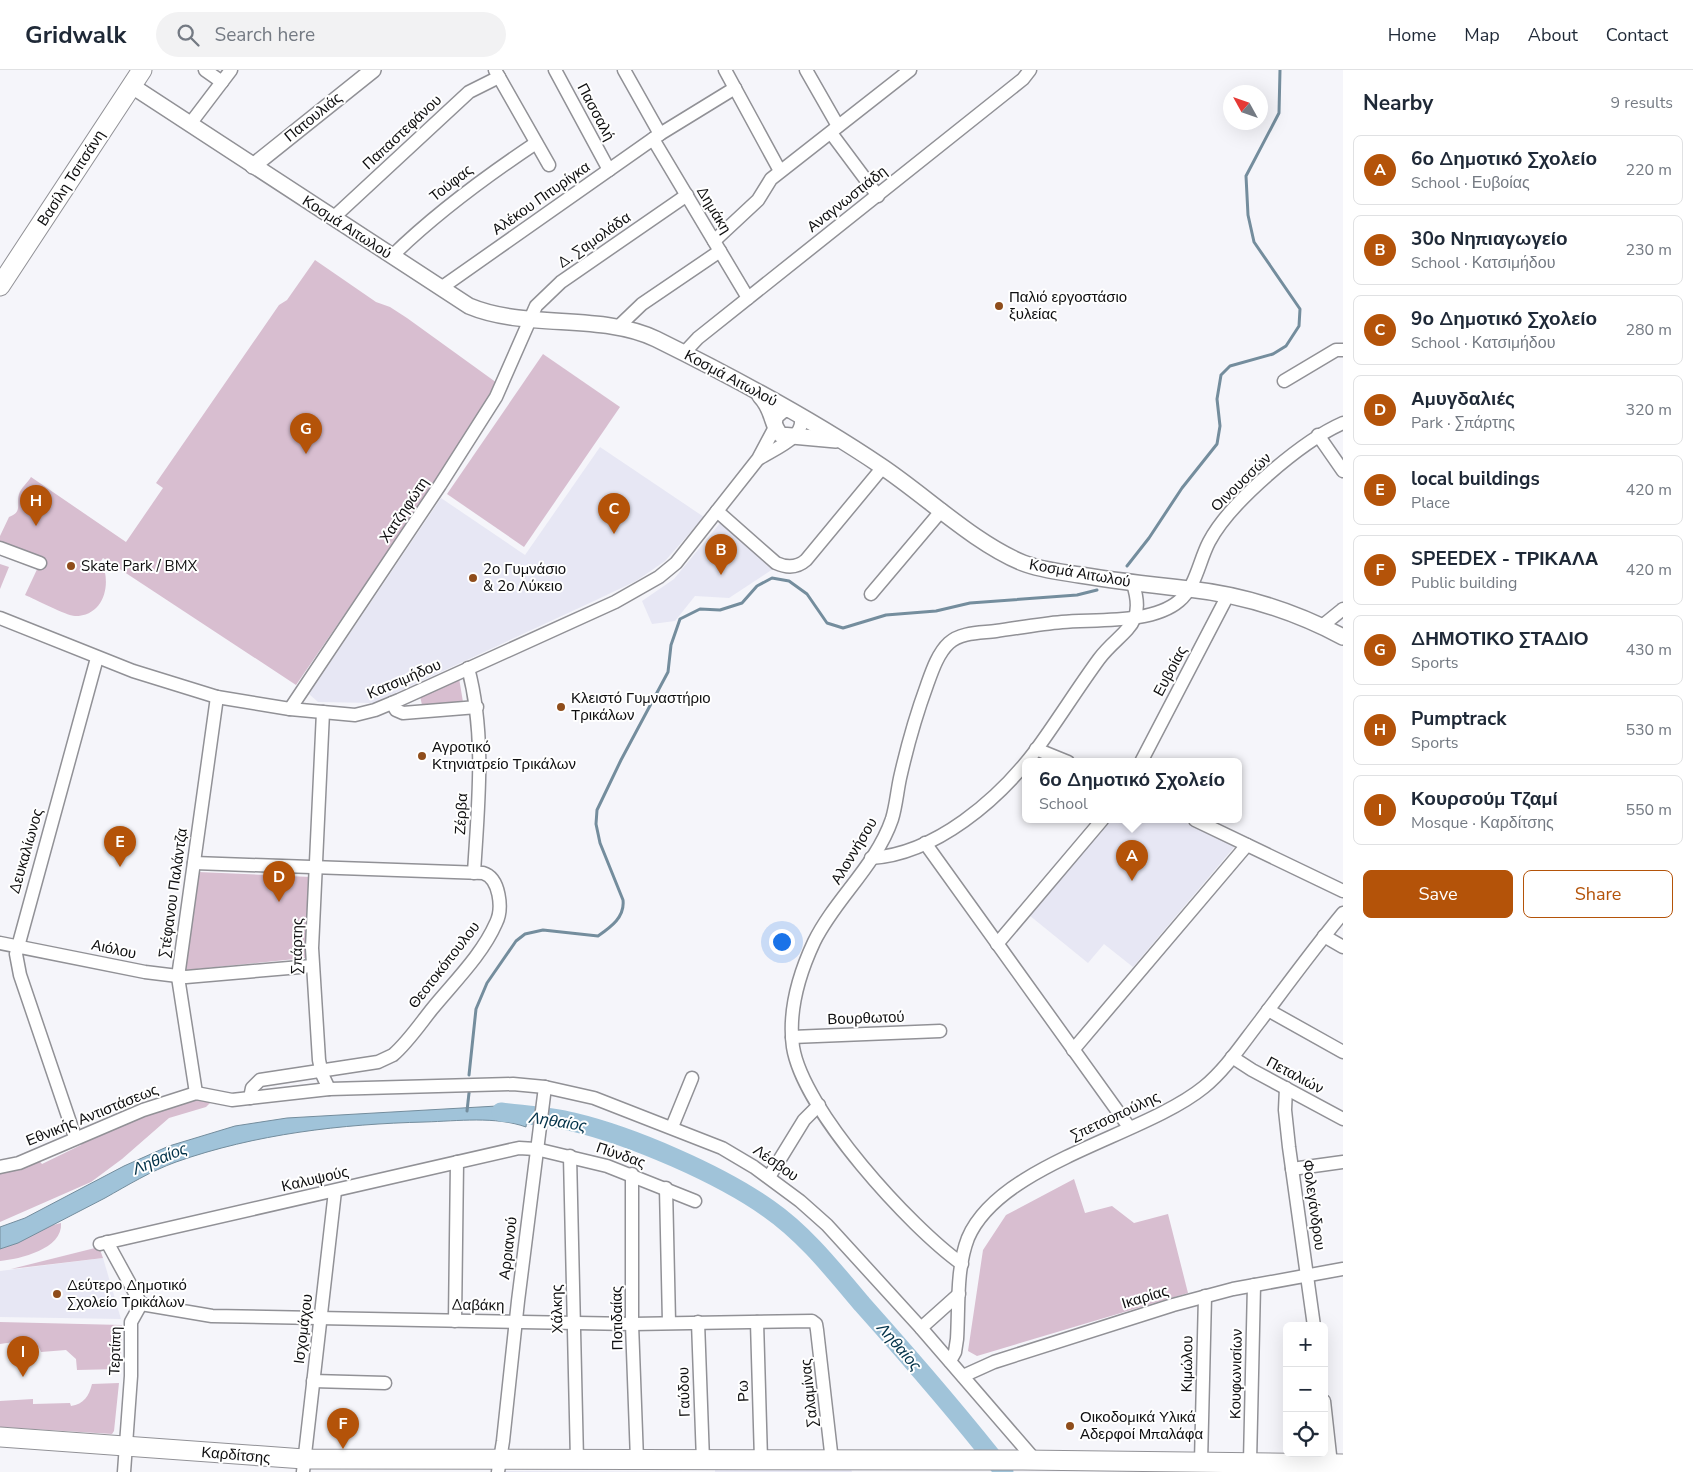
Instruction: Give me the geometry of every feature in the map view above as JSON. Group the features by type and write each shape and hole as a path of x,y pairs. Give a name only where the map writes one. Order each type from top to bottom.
{"main road":[{"name":"Βασίλη Τσιτσάνη","path":"0,286 142,70"},
{"name":"Καρδίτσης","path":"0,1437 126,1446 304,1466 499,1466 577,1460 637,1460 703,1466 761,1460 950,1466 1029,1460 1201,1462 1242,1466 1309,1467 1337,1464"}],"street":[{"path":"205,70 222,82"},
{"path":"190,124 231,70"},
{"name":"Πατουλιάς","path":"253,166 373,70"},
{"name":"Πασσαλή","path":"554,70 609,170"},
{"name":"Δημάκη","path":"624,70 687,196 748,298"},
{"path":"725,70 780,171"},
{"path":"806,70 834,130 878,196"},
{"path":"618,327 642,304 717,246 758,200 766,184 780,171 910,70"},
{"name":"Αναγνωστιάδη","path":"684,353 698,338 1023,79 1030,70"},
{"path":"497,73 549,165"},
{"name":"Παπαστεφάνου","path":"333,218 469,92 497,73"},
{"name":"Κοσμά Αιτωλού","path":"132,86 441,288 475,308 528,319 618,327 640,332 684,353 843,441 883,467 1004,554 1024,564 1046,570 1134,584 1189,589 1264,603 1322,626 1343,637"},
{"name":"Αλέκου Πιτυρίγκα","path":"441,288 657,136 735,88"},
{"name":"Τούφας","path":"392,256 442,211 501,166 536,143"},
{"name":"Δ. Σαμολάδα","path":"528,319 544,296 561,282 687,196"},
{"name":"Χατζηφώτη","path":"290,708 440,485 496,397 528,319"},
{"path":"1284,382 1336,350 1343,350"},
{"path":"756,392 768,404 781,436 843,441"},
{"path":"780,413 796,414 802,428 793,437 758,460 780,413"},
{"name":"Οινουσσών","path":"1189,589 1209,542 1230,512 1273,471 1318,435 1343,423"},
{"path":"1318,435 1343,471"},
{"name":"Κατσιμήδου","path":"0,618 97,658 159,680 217,697 290,708 355,714 392,703 649,584 676,563 758,460"},
{"path":"717,511 773,561 784,566 796,566 806,560 883,467"},
{"path":"871,594 942,510"},
{"path":"0,548 40,563"},
{"path":"1029,758 1107,648 1131,627 1136,617 1138,605 1134,584"},
{"name":"Αλοννήσου","path":"962,1264 934,1241 887,1194 819,1105 801,1072 792,1037 793,1009 806,959 825,924 871,858 892,817 908,747 932,670 950,642 966,635 1059,622 1136,617 1159,612 1173,606 1189,589"},
{"name":"Ευβοίας","path":"1143,758 1228,595"},
{"path":"1322,626 1343,608"},
{"name":"Δευκαλίωνος","path":"75,1137 17,963 17,946 97,658"},
{"name":"Ζέρβα","path":"468,668 477,707 479,741 474,873"},
{"path":"413,693 417,712"},
{"name":"Στέφανου Παλάντζα","path":"196,1093 178,977 217,697"},
{"path":"392,703 400,712 477,707"},
{"name":"Σπάρτης","path":"323,712 312,966 321,1071 329,1088"},
{"path":"1036,749 1058,758"},
{"path":"871,858 899,854 925,843 957,824 986,802 1022,766"},
{"path":"997,944 1099,823"},
{"path":"1201,823 1343,891"},
{"path":"925,843 1129,1127"},
{"path":"1073,1050 1247,845"},
{"name":"Θεοτοκόπουλου","path":"194,863 485,874 492,880 498,894 499,912 496,925 470,962 393,1056 378,1062 260,1080 252,1088 250,1098"},
{"name":"Σπετσοπούλης","path":"950,1361 955,1352 957,1339 962,1264 968,1238 975,1226 1005,1195 1048,1167 1178,1105 1195,1094 1232,1057 1343,913"},
{"path":"1324,936 1343,947"},
{"name":"Αιόλου","path":"0,943 178,977 201,977 312,966"},
{"path":"1268,1010 1343,1052"},
{"name":"Βουρθωτού","path":"792,1037 940,1031"},
{"name":"Πεταλιών","path":"1232,1057 1343,1119"},
{"path":"672,1127 692,1078"},
{"name":"Λέσβου","path":"196,1093 227,1100 329,1088 395,1085 513,1084 611,1103 728,1151 768,1177 818,1216 963,1376 1029,1460"},
{"name":"Φολεγάνδρου","path":"1286,1088 1285,1110 1314,1322"},
{"name":"Αρριανού","path":"499,1466 544,1089"},
{"name":"Εθνικής Αντιστάσεως","path":"0,1167 19,1163 75,1137 143,1110 196,1093"},
{"path":"768,1177 804,1120 819,1105"},
{"name":"Καλυψούς","path":"141,1304 104,1243 514,1149 536,1149"},
{"name":"Πύνδας","path":"536,1149 570,1156 632,1174 695,1201"},
{"name":"Χάλκης","path":"570,1156 577,1460"},
{"path":"455,1321 457,1162"},
{"path":"1292,1169 1343,1162"},
{"name":"Ποτιδαίας","path":"632,1174 632,1324 637,1460"},
{"path":"666,1188 669,1322"},
{"name":"Ισχομάχου","path":"304,1466 335,1191"},
{"name":"Ικαρίας","path":"963,1376 994,1362 1205,1296 1343,1269"},
{"name":"Κουφωνισίων","path":"1242,1466 1254,1285"},
{"path":"921,1328 959,1294"},
{"name":"Κιμώλου","path":"1201,1462 1205,1296"},
{"name":"Δαβάκη","path":"141,1304 212,1316 632,1324 812,1321 816,1323"},
{"name":"Τερτίπη","path":"124,1472 131,1376 131,1322 141,1304"},
{"name":"Γαύδου","path":"698,1322 703,1466"},
{"name":"Ρω","path":"757,1322 761,1460"},
{"name":"Σαλαμίνας","path":"816,1323 832,1461"},
{"path":"313,1381 385,1383"},
{"path":"1326,1412 1337,1464"}],"shaded area":[{"path":"315,260 376,302 390,307 407,318 497,383 428,493 296,685 103,558 101,561 106,578 106,588 99,604 85,614 71,615 25,595 40,563 0,548 0,536 9,517 18,510 19,494 31,477 126,542 163,488 156,483 279,305 287,300"},
{"path":"543,354 620,407 524,547 447,494"},
{"name":"2ο Γυμνάσιο & 2ο Λύκειο","path":"600,447 704,517 665,561 636,581 374,703 318,702 309,694 441,498 525,555"},
{"path":"721,522 773,569 729,598 695,596 675,621 652,624 642,601 674,579"},
{"path":"0,564 9,567 0,589"},
{"path":"459,678 463,702 422,705 420,696"},
{"path":"1106,823 1186,823 1235,846 1133,967 1104,944 1088,963 1029,915"},
{"path":"198,872 311,877 305,958 186,970"},
{"path":"186,1098 209,1100 210,1103 206,1107 169,1118 122,1159 91,1182 0,1222 0,1171 37,1158 42,1164 81,1145 84,1137"},
{"path":"1074,1179 1085,1213 1112,1206 1134,1223 1168,1214 1188,1293 977,1356 968,1351 983,1250 1006,1215"},
{"path":"61,1223 60,1232 48,1246 29,1255 0,1261 0,1249"},
{"path":"99,1247 103,1258 11,1269"},
{"name":"Δεύτερο Δημοτικό Σχολείο Τρικάλων","path":"103,1258 121,1319 0,1317 0,1271"},
{"path":"0,1322 122,1325 120,1369 77,1370 76,1359 66,1350 41,1352 38,1347 29,1342 0,1344"},
{"path":"119,1383 114,1431 112,1434 0,1427 0,1401 33,1399 33,1404 70,1403 71,1406 85,1399 92,1384"},
{"path":"715,1466 850,1467 852,1472 715,1472"},
{"path":"505,1471 696,1472 505,1472"}],"water":[{"path":"497,1106 528,1108 526,1127 489,1120 362,1125 299,1132 206,1152 176,1162 140,1178 18,1243 0,1249 0,1227 25,1218 124,1166 169,1146 235,1126 287,1118"}],"waterway":[{"path":"1127,566 1149,538 1182,488 1217,444 1220,426 1217,399 1221,375 1230,366 1273,354 1286,346 1299,326 1300,309 1254,242 1248,215 1246,176 1279,113 1280,70"},
{"path":"469,1075 476,1009 487,983 516,941 525,934 543,930 598,936 612,925 622,912 623,900 600,843 596,824 597,810 621,760 668,672 671,645 680,619 700,609 720,610 742,603 757,586 772,578 789,581 807,594 827,623 843,628 886,615 936,611 970,603 1077,595 1097,590"},
{"path":"467,1111 469,1093"},
{"name":"Ληθαίος","path":"501,1112 564,1120 596,1128 648,1146 726,1183 769,1209 807,1241 830,1266 970,1429 1004,1472"}],"place":[{"name":"Παλιό εργοστάσιο ξυλείας","path":"999,306"},
{"name":"ΔΗΜΟΤΙΚΟ ΣΤΑΔΙΟ","path":"306,454"},
{"name":"Pumptrack","path":"36,526"},
{"name":"9ο Δημοτικό Σχολείο","path":"614,534"},
{"name":"Skate Park / BMX","path":"71,566"},
{"name":"30ο Νηπιαγωγείο","path":"721,575"},
{"name":"2ο Γυμνάσιο & 2ο Λύκειο","path":"473,578"},
{"name":"Κλειστό Γυμναστήριο Τρικάλων","path":"561,707"},
{"name":"Αγροτικό Κτηνιατρείο Τρικάλων","path":"422,756"},
{"name":"local buildings","path":"120,867"},
{"name":"6ο Δημοτικό Σχολείο","path":"1132,881"},
{"name":"Αμυγδαλιές","path":"279,902"},
{"name":"Δεύτερο Δημοτικό Σχολείο Τρικάλων","path":"57,1294"},
{"name":"Κουρσούμ Τζαμί","path":"23,1377"},
{"name":"Οικοδομικά Υλικά Αδερφοί Μπαλάφα","path":"1070,1426"},
{"name":"SPEEDEX - ΤΡΙΚΑΛΑ","path":"343,1449"}]}
